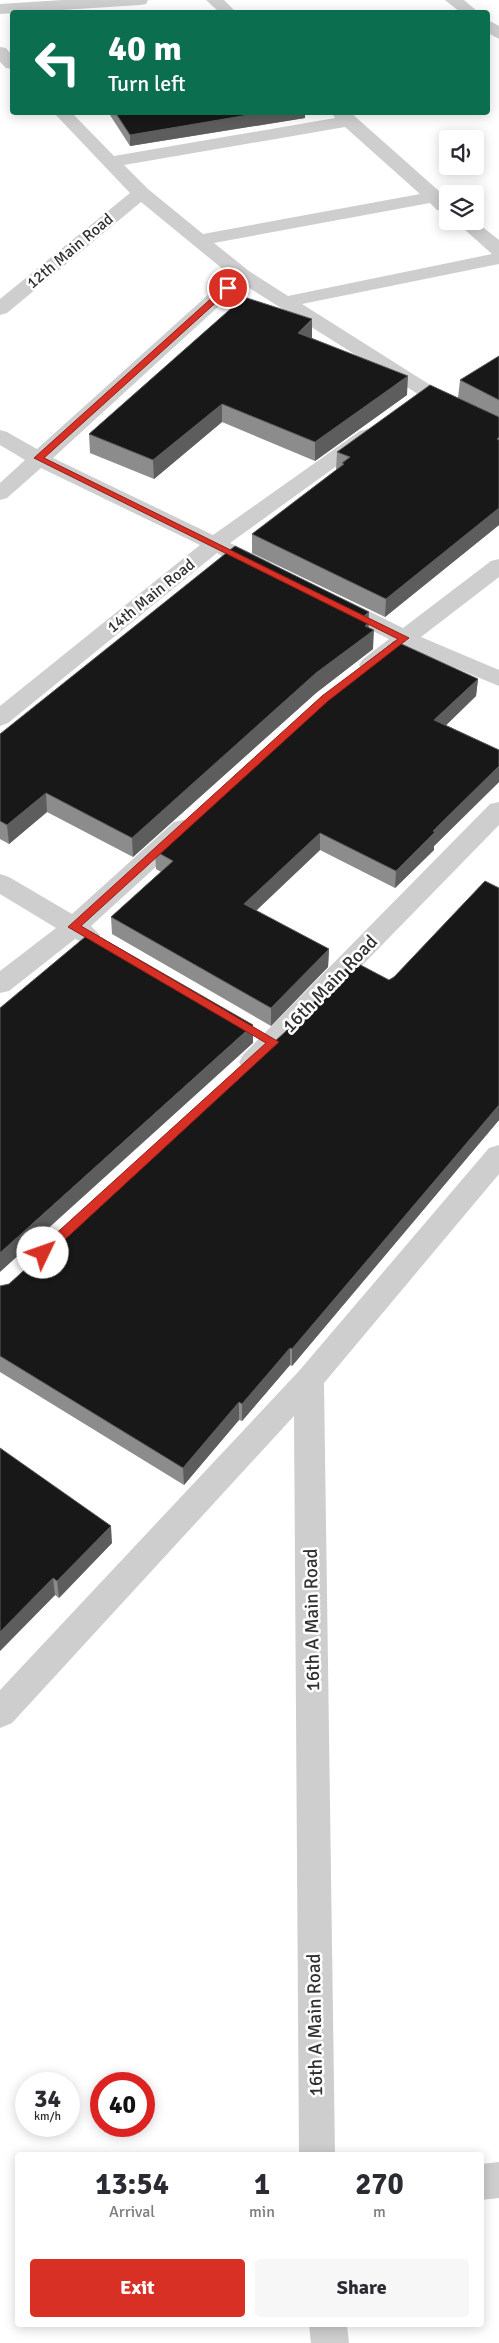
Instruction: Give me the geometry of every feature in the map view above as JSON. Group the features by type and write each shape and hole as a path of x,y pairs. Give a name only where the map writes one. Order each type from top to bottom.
{"street":[{"path":"0,9 140,0"},
{"path":"214,0 226,10"},
{"path":"452,0 467,10"},
{"path":"64,115 141,193 242,275 285,302 420,398 499,429"},
{"path":"110,162 344,117 439,201"},
{"name":"12th Main Road","path":"0,309 141,193"},
{"path":"201,240 439,202"},
{"path":"475,230 499,250"},
{"path":"285,302 499,258"},
{"path":"0,494 242,275"},
{"name":"14th Main Road","path":"0,718 215,544 380,426"},
{"path":"0,436 39,458 284,578"},
{"path":"349,680 499,566"},
{"path":"318,596 404,638 499,679"},
{"name":"16th Main Road","path":"231,1082 274,1042 499,810"},
{"path":"0,984 74,927 199,813"},
{"path":"0,884 107,946"},
{"path":"249,1028 274,1042"},
{"path":"0,1713 309,1380 499,1155"},
{"name":"16th A Main Road","path":"309,1380 316,2152"},
{"path":"484,2182 499,2180"},
{"path":"328,2327 330,2343"}],"building":[{"path":"117,115 248,115 130,135"},
{"path":"244,297 312,319 298,333 408,376 315,442 222,404 153,460 89,434"},
{"path":"499,356 499,400 460,380"},
{"path":"430,385 499,417 499,437 497,439 499,440 499,508 386,599 252,534 344,464 342,463 350,457 337,452"},
{"path":"235,546 369,612 361,618 369,622 365,626 374,630 316,673 132,838 46,793 7,825 0,821 0,734"},
{"path":"395,641 478,679 434,720 499,750 499,766 433,831 435,832 396,871 320,833 244,904 329,949 271,1008 111,917 173,861 155,851 335,688"},
{"path":"485,881 499,888 499,1105 292,1349 290,1348 242,1404 239,1402 183,1468 0,1356 0,1286 9,1284 285,1032 353,961 389,980 394,977"},
{"path":"91,932 253,1025 0,1253 0,1008"},
{"path":"0,1448 111,1526 57,1581 53,1578 0,1632"}],"route":[{"path":"43,1253 274,1042 74,927 325,699 404,638 39,458 228,288"}]}
